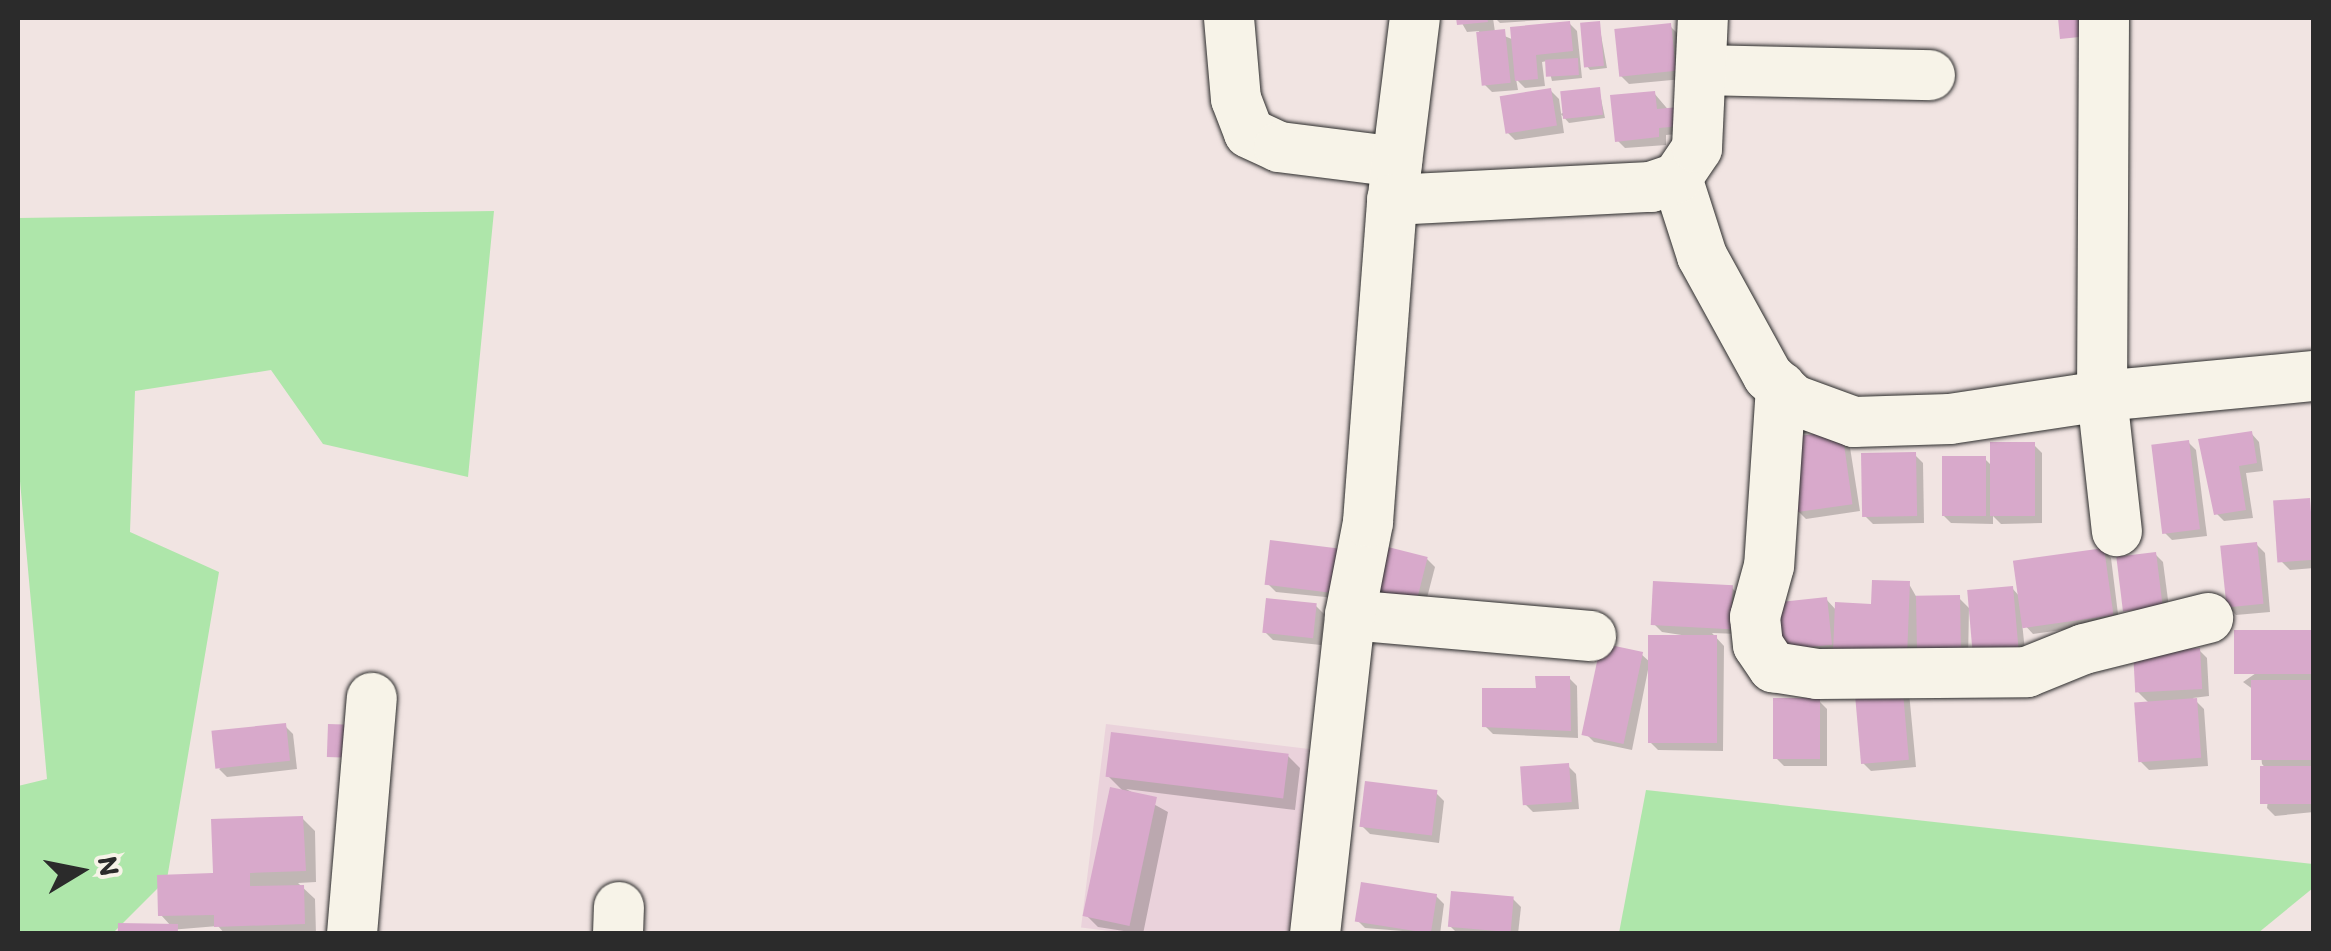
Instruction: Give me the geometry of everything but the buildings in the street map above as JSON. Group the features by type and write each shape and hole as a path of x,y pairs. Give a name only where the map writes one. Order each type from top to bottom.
{"street":[{"path":"1229,18 1236,98 1250,133 1278,147 1394,181 1651,187 1677,178 1697,148 1703,18"},
{"path":"1315,934 1350,615 1368,522 1394,181 1415,18"},
{"path":"2104,18 2102,396 2117,530"},
{"path":"1703,70 1930,75"},
{"path":"1677,178 1728,308 1781,387 1824,412 1878,424 2102,396 2314,376"},
{"path":"1781,387 1768,566 1755,617 1758,645 1773,667 1817,674 2027,672 2084,649 2208,618"},
{"path":"1350,615 1591,636"},
{"path":"352,934 372,698"}],"shaded area":[{"path":"1106,724 1315,750 1293,934 1134,934 1081,927"}],"green space":[{"path":"494,211 468,477 323,444 271,370 135,391 130,532 219,572 167,879 113,933 18,933 18,786 47,779 18,459 18,218"},
{"path":"1646,790 2313,864 2313,888 2258,933 1619,933"}]}
